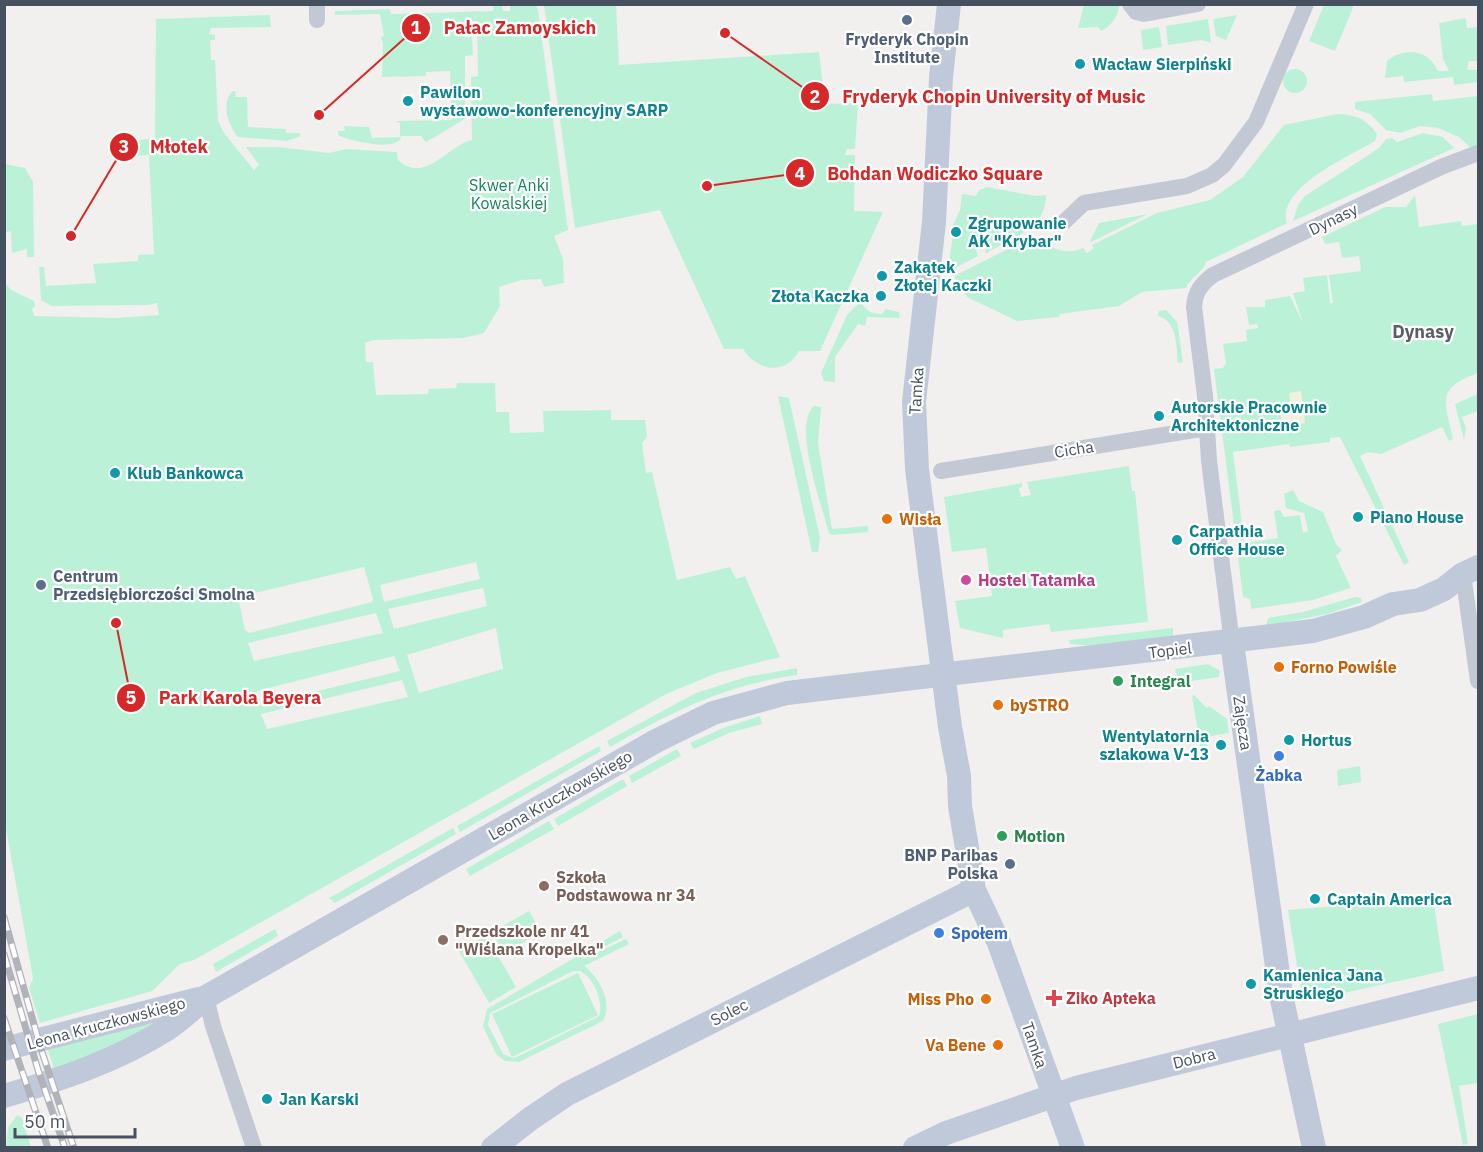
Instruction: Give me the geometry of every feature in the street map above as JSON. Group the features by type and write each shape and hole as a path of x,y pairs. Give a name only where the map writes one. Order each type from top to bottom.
{"street":[{"name":"Tamka","path":"949,4 941,77 935,212 913,414 917,469 958,776 960,806 974,890 999,943 1073,1148"},
{"path":"1130,4 1136,12 1144,14 1198,4"},
{"path":"1064,222 1084,203 1187,186 1212,175 1224,165 1256,122 1306,4"},
{"name":"Dynasy","path":"1195,295 1204,282 1213,275 1441,167 1479,153"},
{"name":"Zajęcza","path":"1195,295 1209,461 1279,983 1314,1148"},
{"name":"Cicha","path":"941,471 1207,428"},
{"name":"Topiel","path":"943,673 1232,642 1322,629 1364,617 1393,604 1408,590 1428,579 1471,570"},
{"path":"1471,570 1479,681"},
{"name":"Leona Kruczkowskiego","path":"4,1096 73,1076 111,1059 168,1028 206,997 698,719 728,707 787,693 943,673"},
{"name":"Tamka","path":"958,776 996,910 999,943"},
{"name":"Solec","path":"493,1148 567,1094 974,890"},
{"name":"Dobra","path":"915,1148 946,1133 1053,1095 1479,988"},
{"name":"Leona Kruczkowskiego","path":"4,1049 206,997"},
{"path":"206,997 254,1148"}],"green space":[{"name":"Skwer Anki Kowalskiej","path":"494,4 502,5 503,11 510,11 510,5 536,5 538,10 568,230 554,236 563,259 564,283 544,287 541,279 521,280 499,287 500,306 484,333 463,338 373,340 365,343 366,362 373,362 376,395 428,394 429,389 456,388 457,383 495,383 496,412 509,412 510,433 544,432 543,411 611,410 611,420 645,420 647,437 642,443 646,473 652,472 677,580 730,567 736,579 745,576 780,657 717,673 666,694 194,960 180,964 152,991 40,1023 29,988 33,978 4,818 5,283 11,290 34,301 35,306 32,309 34,316 116,318 159,315 157,303 52,306 41,300 39,267 44,267 46,286 96,283 93,264 138,261 138,255 154,254 149,155 115,157 114,143 155,138 156,19 270,15 271,27 211,28 209,34 215,35 215,40 210,40 211,60 215,60 218,121 224,133 254,170 259,165 246,147 279,147 329,153 346,149 397,152 398,160 408,167 418,168 427,166 463,143 472,140 471,77 478,76 477,21 464,22 464,37 472,37 473,55 465,56 465,119 426,142 421,136 400,136 400,123 396,121 452,120 450,71 426,72 426,76 382,77 383,43 381,37 384,36 380,14 335,15 335,11 390,9 391,14 493,11","holes":["476,562 480,579 384,602 380,585","364,567 372,602 249,633 245,630 238,597","483,588 487,606 394,629 388,609","376,613 383,633 254,661 248,643","496,628 503,669 419,693 407,655","394,656 400,671 260,705 257,691","402,680 408,697 267,729 261,714"]},
{"path":"544,5 616,5 619,65 819,52 825,104 858,103 855,149 847,149 845,155 855,155 854,211 883,212 820,351 799,351 786,364 771,368 756,362 743,349 724,349 660,210 575,228"},
{"path":"1084,5 1119,5 1114,20 1101,31 1098,27 1078,28"},
{"path":"1324,5 1354,5 1335,51 1309,41"},
{"path":"1237,15 1226,40 1216,36 1213,19"},
{"path":"1466,18 1467,28 1478,27 1478,61 1469,61 1467,70 1478,70 1478,82 1454,85 1453,77 1404,82 1403,76 1385,78 1387,61 1408,52 1422,54 1434,64 1438,71 1449,71 1443,59 1439,23"},
{"path":"1208,19 1211,43 1202,40 1168,45 1166,26"},
{"path":"1159,27 1162,47 1143,50 1141,30"},
{"path":"1295,69 1303,73 1307,81 1303,89 1295,93 1287,89 1283,81 1287,73"},
{"path":"233,91 236,97 247,97 248,127 286,129 286,133 299,133 301,136 287,141 238,137 231,126 226,108"},
{"path":"1432,94 1433,101 1478,96 1478,147 1472,149 1459,137 1438,128 1420,126 1400,133 1386,130 1370,114 1355,109 1355,102"},
{"path":"1337,114 1350,115 1365,122 1377,134 1375,141 1333,164 1303,186 1287,210 1287,223 1206,262 1186,288 1142,292 1119,306 1060,314 1059,317 1017,321 967,297 954,276 1034,236 1063,251 1083,248 1087,253 1094,248 1092,245 1157,213 1210,200 1243,177 1284,125"},
{"path":"344,126 369,127 372,138 401,137 395,143 388,144 360,142 338,135 338,131 345,131"},
{"path":"1423,133 1443,137 1454,148 1293,221 1298,205 1305,196 1379,148 1386,139 1392,138 1397,142"},
{"path":"5,164 25,168 33,182 34,257 27,257 27,249 12,253 11,231 5,233"},
{"path":"987,187 1035,196 1046,195 1045,206 1034,224 1025,232 986,253 984,245 975,244 978,256 951,270 948,268 953,235 956,235 956,229 952,227 960,210 962,194 976,196 979,190"},
{"path":"1415,195 1419,227 1461,221 1462,226 1478,224 1478,373 1455,384 1446,398 1447,415 1453,439 1449,441 1442,427 1381,454 1368,452 1360,456 1409,562 1404,565 1340,437 1330,438 1330,442 1290,447 1289,444 1233,452 1242,524 1234,525 1214,369 1223,368 1226,363 1223,344 1247,341 1246,330 1258,328 1257,324 1249,325 1246,307 1265,307 1265,300 1290,296 1303,323 1293,293 1305,291 1303,278 1327,275 1330,303 1333,303 1329,275 1361,271 1359,256 1342,258 1339,242 1325,244 1322,237 1385,207 1406,207"},
{"path":"1148,214 1091,242 1090,241 1099,223"},
{"path":"861,301 866,309 872,312 882,314 886,309 899,312 900,318 867,317 865,326 858,324 835,357 835,382 824,381 821,373 847,315"},
{"path":"1166,310 1177,322 1183,362 1178,363 1173,329 1165,319 1158,316 1159,311"},
{"path":"1478,394 1478,411 1462,417 1466,428 1464,440 1455,404"},
{"path":"778,396 789,398 820,538 818,552 812,552"},
{"path":"814,406 821,407 818,443 832,529 868,526 868,532 831,535 829,533 815,486 807,447 808,416"},
{"path":"1129,466 1132,491 1135,491 1148,622 1051,632 1049,624 1003,630 1003,638 960,628 955,601 992,596 986,548 952,552 944,497 1022,483 1022,487 1019,488 1021,497 1031,495 1027,482"},
{"path":"1293,490 1299,501 1323,512 1336,544 1342,550 1336,556 1351,588 1313,600 1251,609 1250,599 1243,597 1236,541 1244,539 1245,543 1278,538 1274,511 1280,510 1284,517 1300,515 1303,533 1308,531 1304,513 1286,508 1284,494"},
{"path":"1355,597 1361,598 1362,602 1327,614 1266,626 1268,618 1303,612"},
{"path":"1173,628 1173,636 1094,646 1070,644 1069,640"},
{"path":"1208,664 1220,671 1219,677 1185,682 1177,676 1175,669"},
{"path":"797,668 797,675 746,685 700,701 610,747 607,741 696,693 746,677"},
{"path":"1194,695 1207,708 1209,706 1227,719 1229,733 1206,737 1208,752 1204,754 1201,751 1192,696"},
{"path":"760,716 762,724 729,733 694,749 690,743 723,728"},
{"path":"599,746 601,751 460,832 457,826"},
{"path":"677,749 681,756 632,783 629,776"},
{"path":"1360,766 1361,782 1338,786 1337,770"},
{"path":"623,779 627,786 558,826 554,819"},
{"path":"549,821 554,829 470,876 466,869"},
{"path":"453,828 456,834 335,903 329,898"},
{"path":"1433,898 1444,971 1303,1002 1288,910"},
{"path":"529,911 541,932 504,954 492,932"},
{"path":"275,929 278,936 216,972 213,964"},
{"path":"620,931 623,937 578,961 626,939 629,944 584,966 600,984 606,999 606,1014 603,1021 519,1062 505,1061 496,1054 483,1026 487,1009","holes":["573,971 580,971 590,979 597,991 600,1004 599,1016 519,1056 513,1058 503,1054 488,1025 490,1013"]},
{"path":"486,935 516,987 489,1003 459,951"},
{"path":"578,973 598,1015 512,1057 492,1014"},
{"path":"1478,1014 1478,1083 1459,1086 1468,1144 1463,1145 1438,1024"},
{"path":"152,1021 155,1023 133,1037 55,1072 48,1050"},
{"path":"17,1115 22,1118 31,1147 6,1147 8,1128"}],"sand":[{"path":"1301,391 1305,423 1282,426 1280,411 1291,409 1289,393"}],"railway":[{"path":"4,917 40,1046 74,1148"},
{"path":"4,954 38,1070 65,1148"},
{"path":"4,1018 48,1148"}],"place":[{"name":"Fryderyk Chopin Institute","path":"907,20"},
{"name":"Fryderyk Chopin University of Music","path":"725,33"},
{"name":"Wacław Sierpiński","path":"1080,64"},
{"name":"Pawilon wystawowo-konferencyjny SARP","path":"408,101"},
{"name":"Pałac Zamoyskich","path":"319,115"},
{"name":"Bohdan Wodiczko Square","path":"707,186"},
{"name":"Zgrupowanie AK \"Krybar\"","path":"956,232"},
{"name":"Młotek","path":"71,236"},
{"name":"Zakątek Złotej Kaczki","path":"882,276"},
{"name":"Złota Kaczka","path":"881,296"},
{"name":"Autorskie Pracownie Architektoniczne","path":"1159,416"},
{"name":"Klub Bankowca","path":"115,473"},
{"name":"Piano House","path":"1358,517"},
{"name":"Wisła","path":"887,519"},
{"name":"Carpathia Office House","path":"1177,540"},
{"name":"Hostel Tatamka","path":"966,580"},
{"name":"Centrum Przedsiębiorczości Smolna","path":"41,585"},
{"name":"Park Karola Beyera","path":"116,623"},
{"name":"Forno Powiśle","path":"1279,667"},
{"name":"Integral","path":"1118,681"},
{"name":"bySTRO","path":"998,705"},
{"name":"Hortus","path":"1289,740"},
{"name":"Wentylatornia szlakowa V-13","path":"1221,745"},
{"name":"Żabka","path":"1279,756"},
{"name":"Motion","path":"1002,836"},
{"name":"BNP Paribas Polska","path":"1010,864"},
{"name":"Szkoła Podstawowa nr 34","path":"544,886"},
{"name":"Captain America","path":"1315,899"},
{"name":"Społem","path":"939,933"},
{"name":"Przedszkole nr 41 \"Wiślana Kropelka\"","path":"443,940"},
{"name":"Kamienica Jana Struskiego","path":"1251,984"},
{"name":"Ziko Apteka","path":"1054,998"},
{"name":"Miss Pho","path":"986,999"},
{"name":"Va Bene","path":"998,1045"},
{"name":"Jan Karski","path":"267,1099"}],"district":[{"name":"Dynasy","path":"1423,332"}]}
